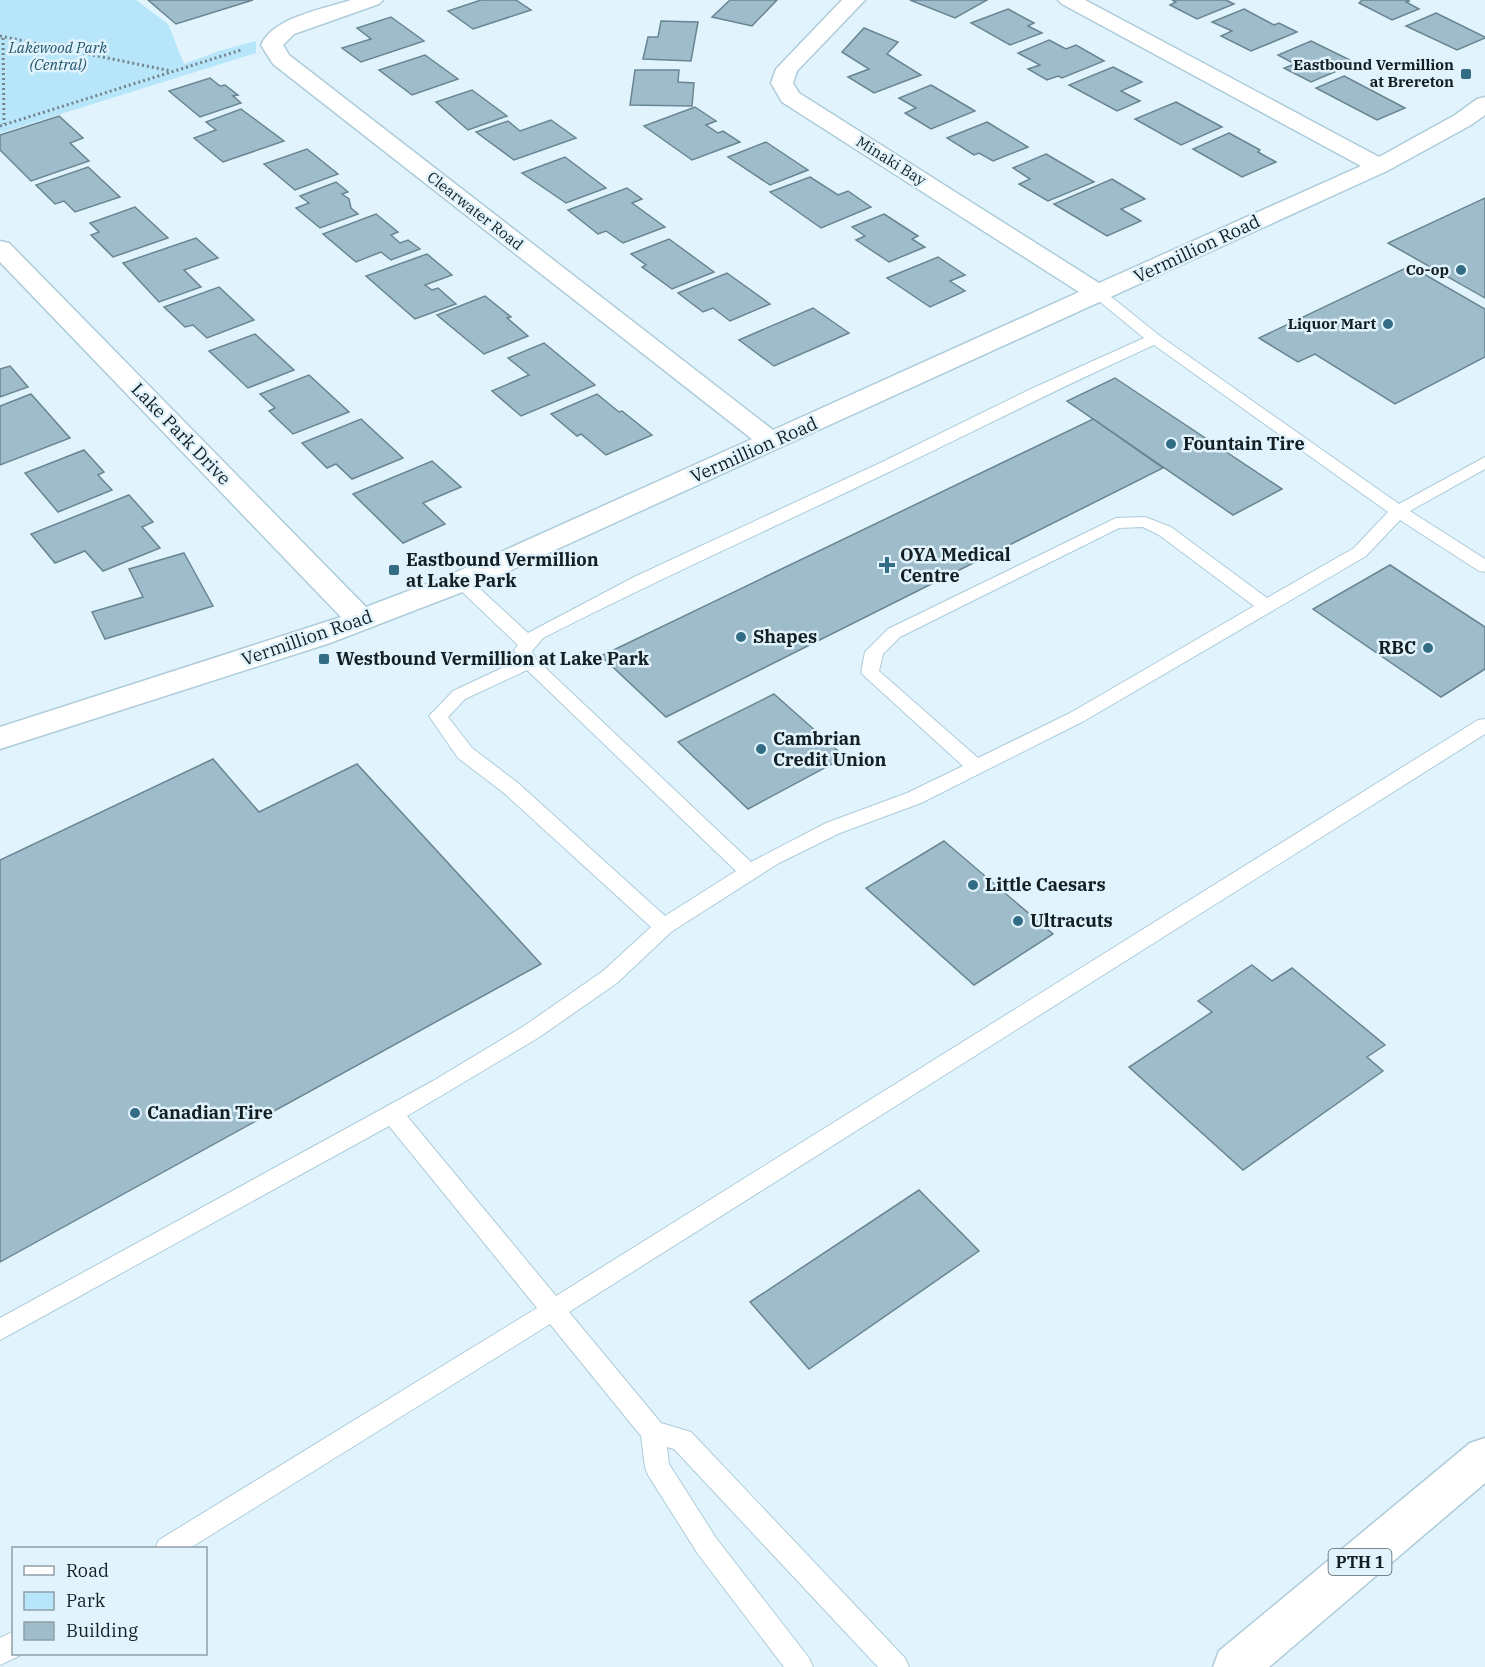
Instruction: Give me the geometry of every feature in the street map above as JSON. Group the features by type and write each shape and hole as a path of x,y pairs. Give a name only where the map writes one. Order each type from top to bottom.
{"main road":[{"path":"272,45 275,38 286,29 372,0"},
{"name":"Minaki Bay","path":"854,0 787,69 782,83 790,97 1100,294"},
{"path":"1069,0 1378,166"},
{"name":"Clearwater Road","path":"272,45 280,59 772,442"},
{"name":"Vermillion Road","path":"0,738 362,620 461,581 1100,294 1378,166 1463,120 1485,104"},
{"name":"Lake Park Drive","path":"0,248 362,620"},
{"name":"PTH 1","path":"1235,1667 1485,1457"}],"lane":[{"path":"1100,294 1155,339 1398,511 1485,567"},
{"path":"664,927 510,789 465,753 438,716 459,696 529,653 537,634 640,581 886,467 1038,391 1155,339"},
{"path":"0,1330 393,1115 531,1032 610,977 664,927 772,858 832,828 914,798 1077,717 1360,552 1398,511 1485,462"},
{"path":"976,767 870,673 874,652 894,633 1116,523 1145,522 1165,531 1267,607"},
{"path":"461,581 529,653 749,872"},
{"path":"170,1547 553,1310 1485,725"},
{"path":"393,1115 653,1432 657,1467 707,1546 800,1667"},
{"path":"653,1432 682,1440 896,1667"}],"path":[{"path":"4,124 1,37 172,71"},
{"path":"0,126 245,49 272,45"}],"green space":[{"name":"Lakewood Park (Central)","path":"0,0 136,0 168,24 184,64 256,41 256,53 0,133"}],"building":[{"path":"148,0 253,0 176,24"},
{"path":"481,0 516,0 531,10 473,29 448,11"},
{"path":"730,0 777,0 752,26 712,17"},
{"path":"910,0 987,0 955,18"},
{"path":"1172,0 1226,0 1234,4 1197,19 1170,5 1176,2"},
{"path":"1362,0 1407,0 1409,1 1406,2 1419,9 1392,20 1359,3"},
{"path":"1008,9 1034,23 1028,26 1042,33 1010,45 971,23"},
{"path":"1244,9 1274,25 1279,23 1297,32 1251,51 1221,36 1232,31 1212,22"},
{"path":"1436,13 1485,38 1457,50 1406,26"},
{"path":"391,17 424,41 361,62 342,48 371,39 357,28"},
{"path":"661,21 698,22 691,61 643,59 648,37 658,37"},
{"path":"864,28 898,42 887,54 921,75 874,93 848,77 869,69 842,52"},
{"path":"1049,40 1066,49 1076,45 1104,61 1062,78 1058,76 1047,80 1028,69 1040,65 1018,53"},
{"path":"1311,41 1356,63 1311,82 1284,68 1295,64 1278,55"},
{"path":"425,55 458,79 412,95 379,70"},
{"path":"1113,67 1142,82 1121,91 1140,101 1117,111 1069,85"},
{"path":"635,70 679,70 678,82 694,83 692,106 630,105"},
{"path":"1344,76 1405,108 1377,120 1316,88"},
{"path":"210,78 220,86 225,85 238,95 233,96 241,103 200,117 169,91"},
{"path":"931,85 975,111 931,129 905,113 916,108 899,98"},
{"path":"472,90 507,116 468,130 436,102"},
{"path":"1176,102 1222,127 1181,145 1135,119"},
{"path":"695,107 716,121 706,125 718,133 723,131 740,142 692,160 644,126"},
{"path":"241,109 284,141 223,162 194,138 216,130 206,122"},
{"path":"59,116 83,138 70,143 89,161 31,181 0,150 0,135"},
{"path":"551,120 576,138 514,160 476,132 508,121 520,131"},
{"path":"987,122 1028,147 993,161 979,153 974,155 947,138"},
{"path":"1229,133 1260,150 1258,152 1276,162 1242,177 1193,149"},
{"path":"766,142 808,170 770,185 728,157"},
{"path":"307,149 338,174 295,190 264,164"},
{"path":"1046,154 1094,182 1048,201 1019,184 1030,179 1013,168"},
{"path":"565,157 606,188 566,203 522,173"},
{"path":"88,167 120,197 75,212 64,201 55,204 36,185"},
{"path":"810,177 838,195 848,191 871,207 821,228 770,192"},
{"path":"1112,179 1145,199 1121,209 1141,221 1107,236 1054,204"},
{"path":"336,182 348,192 342,194 349,199 351,208 358,214 320,228 296,208 309,203 300,196"},
{"path":"627,188 642,199 632,203 665,227 623,243 606,231 598,234 568,210"},
{"name":"Co-op","path":"1485,198 1485,298 1388,243"},
{"path":"135,207 168,238 113,257 91,235 99,232 90,223"},
{"path":"376,214 398,232 391,235 400,243 408,240 420,249 391,260 381,252 356,262 323,234"},
{"path":"884,214 918,236 912,239 925,247 889,262 856,240 865,236 852,227"},
{"path":"196,238 218,258 184,270 201,287 159,302 123,263"},
{"path":"669,239 714,272 672,289 642,267 646,265 631,254"},
{"path":"427,254 452,275 425,285 432,290 438,288 456,304 415,319 366,276"},
{"path":"938,257 965,275 950,281 965,291 930,307 887,278"},
{"name":"Liquor Mart","path":"1410,266 1485,309 1485,357 1395,404 1315,354 1298,362 1259,338"},
{"path":"727,273 770,304 730,321 713,308 703,312 678,293"},
{"path":"219,287 254,320 207,338 193,325 185,327 164,307"},
{"path":"485,296 511,317 507,318 528,336 484,354 437,315"},
{"path":"813,308 849,333 774,366 739,340"},
{"path":"255,334 294,370 248,388 209,351"},
{"path":"544,343 595,385 521,416 492,391 529,375 508,358"},
{"path":"10,366 28,387 0,397 0,369"},
{"path":"309,375 349,412 293,434 269,411 275,408 260,394"},
{"name":"Fountain Tire","path":"1115,378 1282,489 1233,515 1067,401"},
{"path":"31,394 70,438 0,465 0,406"},
{"path":"597,394 652,435 606,455 581,434 577,436 551,414"},
{"path":"361,419 403,458 352,479 336,464 327,468 302,443"},
{"path":"1093,419 1163,468 666,717 601,656"},
{"path":"84,450 104,472 98,475 112,490 58,512 25,473"},
{"path":"432,461 461,487 423,503 445,524 403,543 353,494"},
{"path":"129,495 153,522 142,527 160,548 103,571 85,551 55,563 31,534"},
{"path":"184,553 213,606 105,639 92,612 143,597 129,569"},
{"name":"RBC","path":"1390,565 1485,627 1485,669 1441,697 1313,609"},
{"name":"Cambrian Credit Union","path":"774,694 845,757 748,809 678,742"},
{"name":"Canadian Tire","path":"213,759 259,812 357,764 541,964 0,1262 0,860"},
{"path":"944,841 1053,934 974,985 866,888"},
{"path":"1252,965 1272,981 1292,968 1385,1045 1367,1057 1383,1071 1243,1170 1129,1067 1212,1012 1198,1001"},
{"path":"919,1190 979,1251 809,1369 750,1302"}],"place":[{"name":"Eastbound Vermillion at Brereton","path":"1466,74"},
{"name":"Co-op","path":"1461,270"},
{"name":"Liquor Mart","path":"1388,324"},
{"name":"Fountain Tire","path":"1171,444"},
{"name":"OYA Medical Centre","path":"887,565"},
{"name":"Eastbound Vermillion at Lake Park","path":"394,570"},
{"name":"Shapes","path":"741,637"},
{"name":"RBC","path":"1428,648"},
{"name":"Westbound Vermillion at Lake Park","path":"324,659"},
{"name":"Cambrian Credit Union","path":"761,749"},
{"name":"Little Caesars","path":"973,885"},
{"name":"Ultracuts","path":"1018,921"},
{"name":"Canadian Tire","path":"135,1113"}]}
